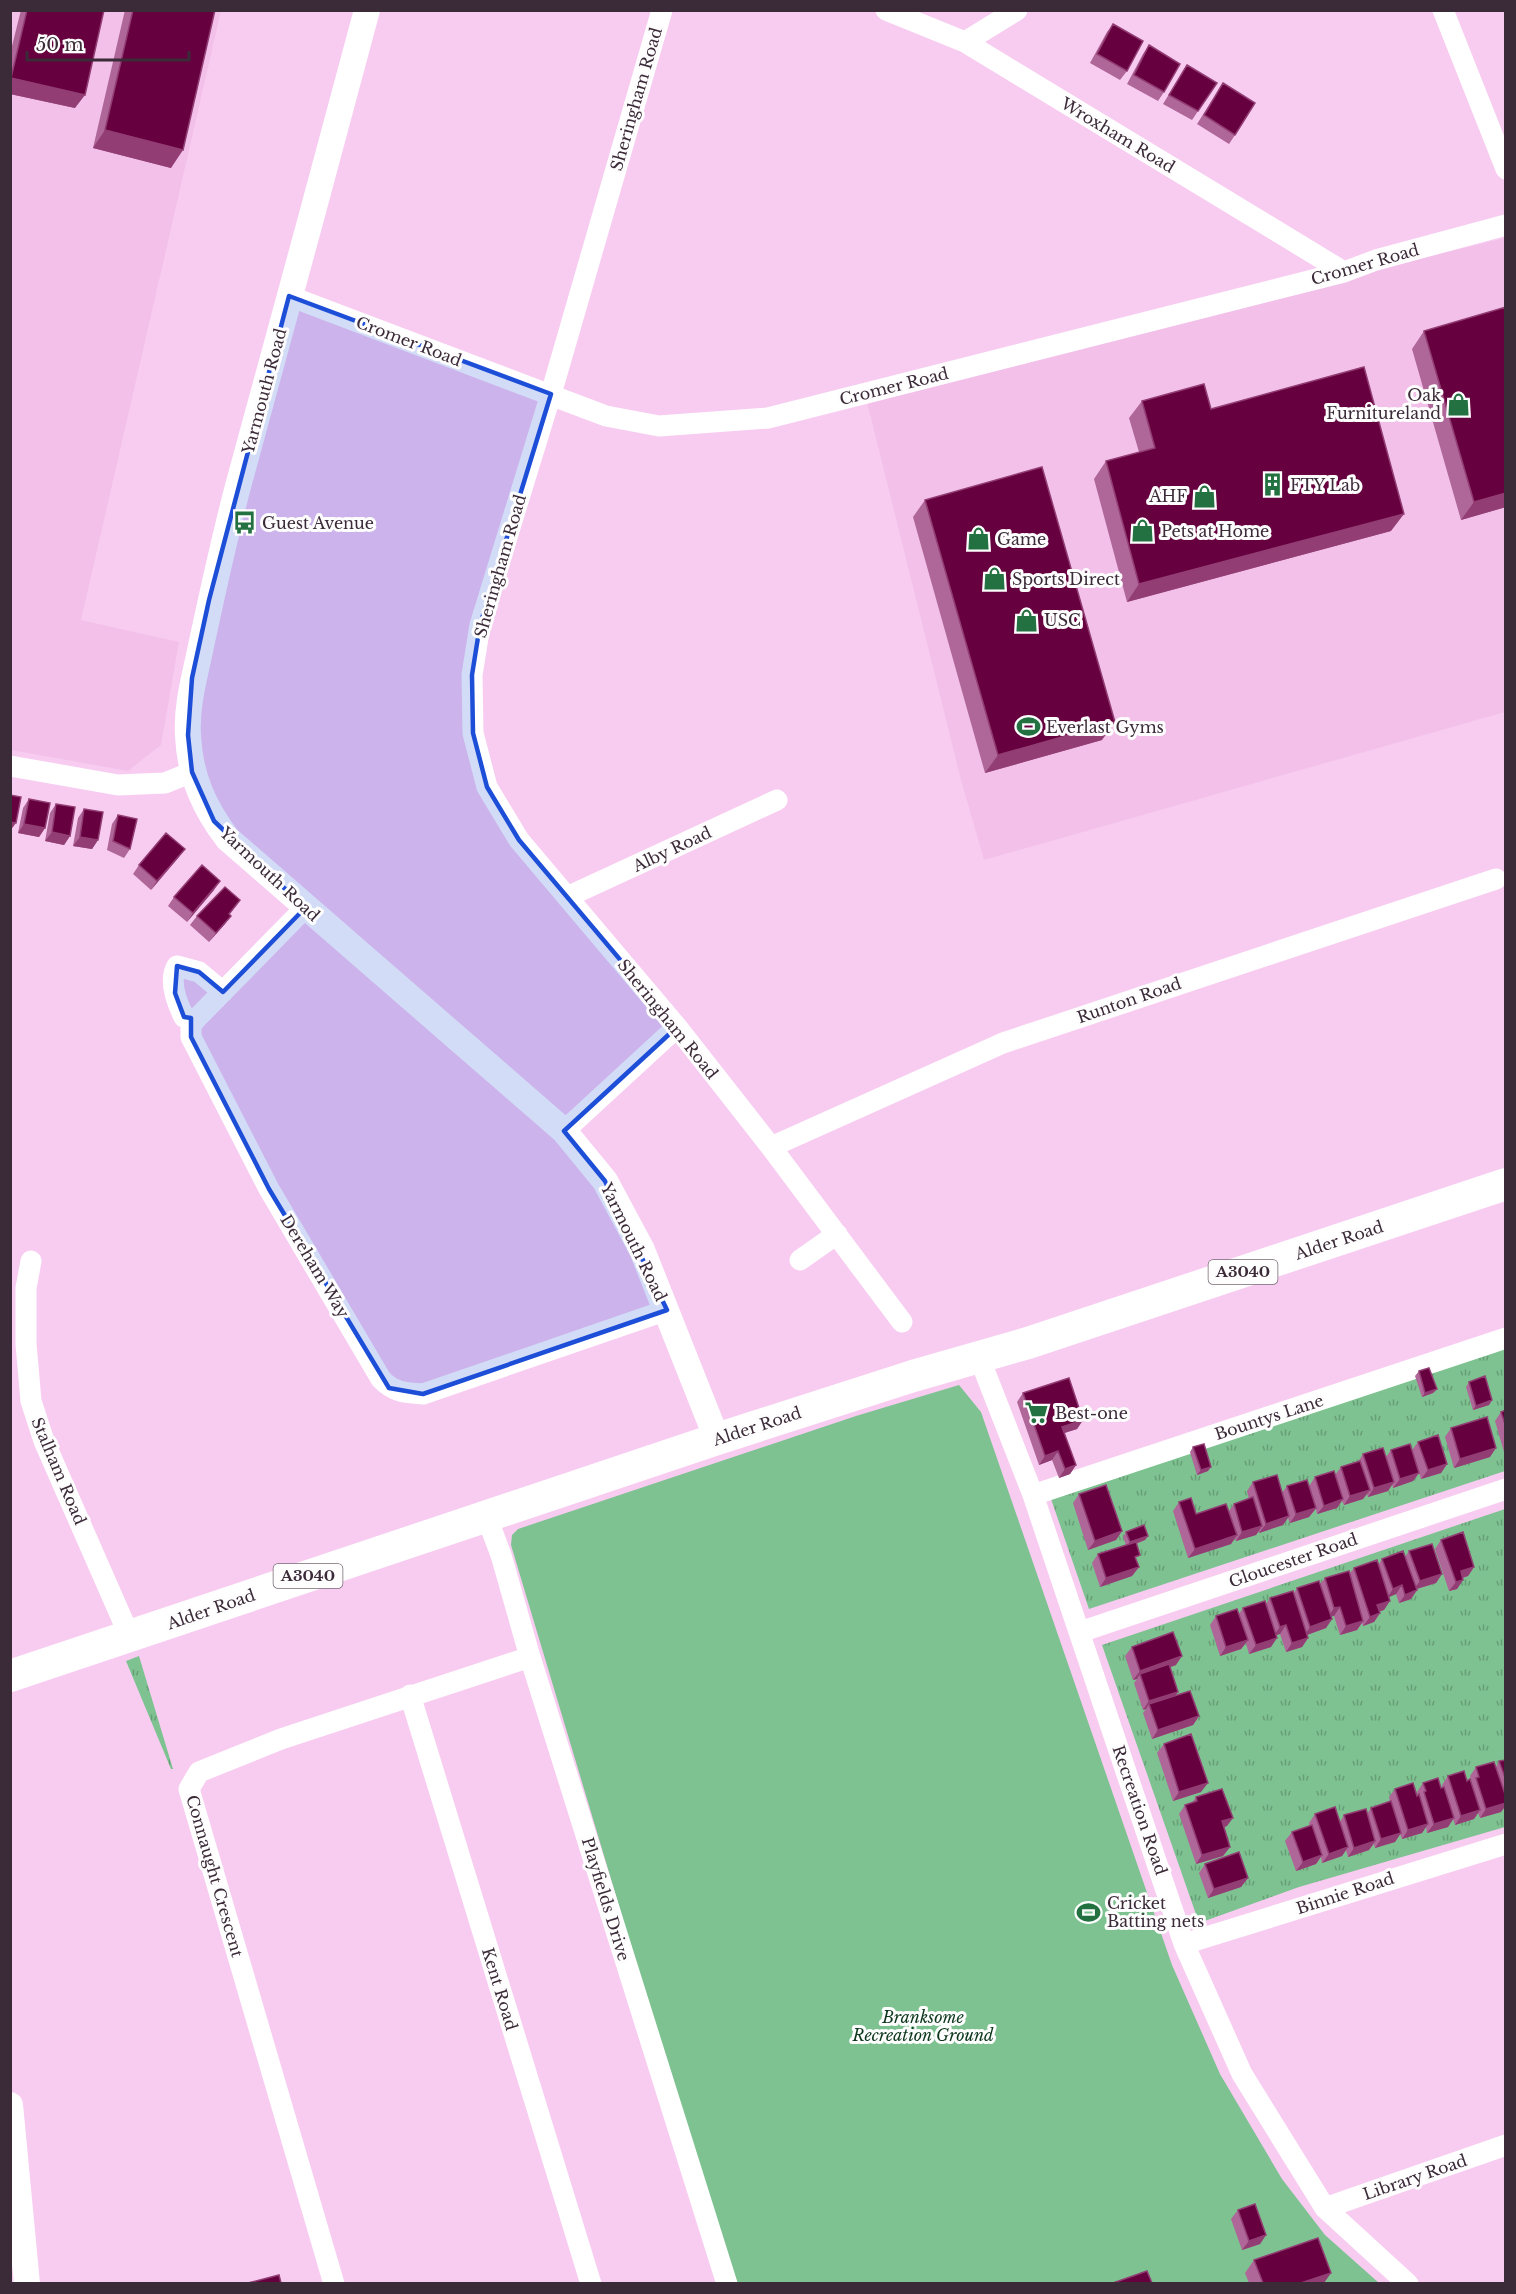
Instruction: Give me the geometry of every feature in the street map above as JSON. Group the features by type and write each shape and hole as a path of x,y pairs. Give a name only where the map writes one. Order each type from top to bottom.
{"main road":[{"name":"Alder Road","path":"10,1676 717,1438 1028,1343 1506,1184"}],"street":[{"name":"Yarmouth Road","path":"367,10 208,600 192,678 188,735 192,772 202,800 228,839 305,908 490,1064 564,1131 605,1181 642,1251 717,1438"},
{"name":"Sheringham Road","path":"662,10 551,394 480,625 472,675 473,733 487,787 519,840 677,1027 903,1322"},
{"name":"Wroxham Road","path":"886,10 965,42 1344,272"},
{"path":"965,42 1017,10"},
{"path":"1443,10 1506,169"},
{"name":"Cromer Road","path":"289,296 606,416 660,426 768,418 1344,272 1376,260 1506,225"},
{"path":"10,766 135,786 165,783 192,772"},
{"name":"Alby Road","path":"567,897 777,801"},
{"name":"Runton Road","path":"771,1147 1003,1043 1496,879"},
{"path":"223,992 199,972 177,966 174,979 178,1006 184,1017 196,1019 223,992 305,908"},
{"name":"Dereham Way","path":"196,1019 191,1025 191,1037 268,1189 381,1379 389,1388 403,1393 423,1394 667,1310"},
{"path":"564,1131 677,1027"},
{"path":"800,1260 837,1234"},
{"name":"Stalham Road","path":"31,1261 26,1288 26,1344 31,1401 44,1441 130,1637"},
{"name":"Bountys Lane","path":"1033,1496 1506,1338"},
{"name":"Recreation Road","path":"979,1357 1033,1496 1184,1944 1242,2074 1325,2208 1408,2283"},
{"name":"Gloucester Road","path":"1080,1632 1506,1489"},
{"name":"Playfields Drive","path":"486,1515 501,1555 530,1657 726,2283"},
{"name":"Connaught Crescent","path":"334,2283 189,1789 199,1772 281,1739 530,1657"},
{"name":"Kent Road","path":"410,1695 591,2283"},
{"name":"Binnie Road","path":"1184,1944 1506,1844"},
{"path":"10,2105 27,2283"},
{"name":"Library Road","path":"1325,2208 1506,2145"}],"highlighted area":[{"path":"289,296 551,394 480,625 472,675 473,733 487,787 519,840 677,1027 564,1131 605,1181 667,1310 423,1394 389,1388 269,1189 191,1037 191,1018 184,1017 175,993 177,966 199,972 223,992 305,908 214,821 192,772 188,735 192,678 209,600"}],"shaded area":[{"path":"10,11 221,11 81,620 179,642 161,745 128,771 11,750"},
{"path":"1505,238 1505,712 984,860 961,780 865,394"}],"green space":[{"path":"1505,1346 1505,1471 1089,1609 1050,1496"},
{"name":"Branksome Recreation Ground","path":"959,1385 981,1412 1172,1965 1220,2074 1282,2179 1325,2235 1379,2283 737,2283 643,1986 511,1545 512,1535 518,1529 856,1416"},
{"path":"1505,1509 1505,1827 1299,1887 1202,1922 1198,1920 1102,1645"},
{"path":"139,1656 173,1769 171,1769 126,1661"}],"building":[{"path":"27,10 104,10 85,95 11,78"},
{"path":"133,10 215,10 183,150 105,130"},
{"path":"1113,24 1143,41 1127,71 1097,54"},
{"path":"1149,45 1180,64 1164,92 1134,75"},
{"path":"1187,65 1217,83 1198,111 1169,95"},
{"path":"1223,83 1255,103 1235,135 1204,115"},
{"name":"Oak Furnitureland","path":"1506,307 1506,493 1474,502 1424,331"},
{"path":"1364,367 1404,514 1139,584 1106,461 1155,448 1142,401 1204,384 1211,409"},
{"name":"Sports Direct","path":"1042,467 1115,722 998,755 925,500"},
{"path":"10,795 21,797 16,823 10,822"},
{"path":"29,799 50,803 45,828 24,824"},
{"path":"56,804 75,807 70,836 52,832"},
{"path":"84,809 103,812 98,840 80,837"},
{"path":"118,815 137,819 130,849 113,841"},
{"path":"166,833 185,849 157,881 139,865"},
{"path":"202,865 220,881 193,913 174,897"},
{"path":"225,887 240,900 229,914 231,916 216,933 197,916"},
{"path":"1429,1368 1437,1389 1425,1393 1419,1371"},
{"path":"1485,1376 1492,1400 1476,1406 1469,1382"},
{"path":"1069,1378 1083,1420 1062,1427 1076,1465 1065,1469 1058,1451 1045,1456 1023,1393"},
{"path":"1506,1410 1506,1427 1501,1412"},
{"path":"1487,1417 1496,1448 1460,1459 1451,1428"},
{"path":"1438,1435 1447,1464 1428,1470 1418,1442"},
{"path":"1204,1444 1211,1467 1201,1470 1193,1447"},
{"path":"1410,1444 1419,1473 1400,1479 1391,1450"},
{"path":"1383,1448 1394,1482 1374,1488 1363,1454"},
{"path":"1360,1461 1370,1490 1350,1496 1341,1467"},
{"path":"1334,1471 1343,1499 1324,1506 1315,1477"},
{"path":"1277,1475 1289,1516 1266,1524 1253,1482"},
{"path":"1307,1480 1316,1508 1296,1514 1287,1486"},
{"path":"1106,1485 1122,1531 1095,1541 1079,1494"},
{"path":"1253,1497 1262,1526 1242,1532 1234,1504"},
{"path":"1191,1498 1196,1514 1226,1504 1237,1535 1195,1549 1179,1502"},
{"path":"1144,1525 1148,1536 1130,1542 1126,1532"},
{"path":"1463,1532 1474,1567 1461,1571 1463,1580 1456,1582 1441,1540"},
{"path":"1136,1542 1140,1555 1135,1557 1139,1567 1106,1578 1098,1554"},
{"path":"1432,1544 1442,1574 1420,1581 1409,1551"},
{"path":"1403,1551 1417,1590 1405,1595 1402,1585 1393,1589 1382,1559"},
{"path":"1377,1560 1390,1601 1377,1605 1380,1613 1370,1617 1354,1568"},
{"path":"1349,1571 1363,1621 1346,1626 1340,1607 1334,1608 1325,1578"},
{"path":"1319,1581 1332,1619 1310,1627 1297,1588"},
{"path":"1293,1591 1308,1638 1292,1643 1286,1625 1280,1627 1270,1598"},
{"path":"1265,1601 1277,1638 1256,1645 1243,1608"},
{"path":"1237,1609 1248,1640 1226,1647 1216,1616"},
{"path":"1173,1632 1182,1656 1140,1671 1132,1647"},
{"path":"1169,1664 1178,1692 1149,1701 1140,1674"},
{"path":"1190,1691 1199,1716 1158,1730 1149,1704"},
{"path":"1191,1734 1208,1783 1179,1792 1164,1744"},
{"path":"1506,1760 1506,1780 1499,1761"},
{"path":"1494,1762 1506,1803 1486,1809 1476,1778 1479,1777 1476,1767"},
{"path":"1464,1771 1467,1781 1470,1779 1480,1810 1461,1816 1448,1776"},
{"path":"1438,1778 1441,1788 1444,1787 1454,1818 1434,1824 1423,1783"},
{"path":"1413,1783 1417,1796 1419,1794 1428,1824 1408,1830 1395,1789"},
{"path":"1222,1789 1233,1818 1222,1821 1230,1847 1202,1855 1185,1805 1197,1801 1196,1797"},
{"path":"1391,1801 1401,1833 1381,1839 1371,1808"},
{"path":"1335,1807 1348,1847 1329,1854 1315,1814"},
{"path":"1366,1809 1375,1841 1354,1848 1344,1815"},
{"path":"1312,1825 1322,1855 1303,1862 1292,1832"},
{"path":"1239,1852 1248,1878 1214,1889 1205,1864"},
{"path":"1255,2204 1266,2235 1249,2241 1238,2210"},
{"path":"1318,2238 1331,2273 1301,2283 1263,2283 1254,2260"},
{"path":"1147,2271 1152,2283 1113,2283"},
{"path":"279,2275 281,2283 248,2283"}],"place":[{"name":"Oak Furnitureland","path":"1459,404"},
{"name":"FTY Lab","path":"1272,485"},
{"name":"AHF","path":"1205,496"},
{"name":"Guest Avenue","path":"244,523"},
{"name":"Pets at Home","path":"1143,531"},
{"name":"Game","path":"979,539"},
{"name":"Sports Direct","path":"994,579"},
{"name":"USC","path":"1026,620"},
{"name":"Everlast Gyms","path":"1028,727"},
{"name":"Best-one","path":"1037,1413"},
{"name":"Cricket Batting nets","path":"1089,1912"}]}
